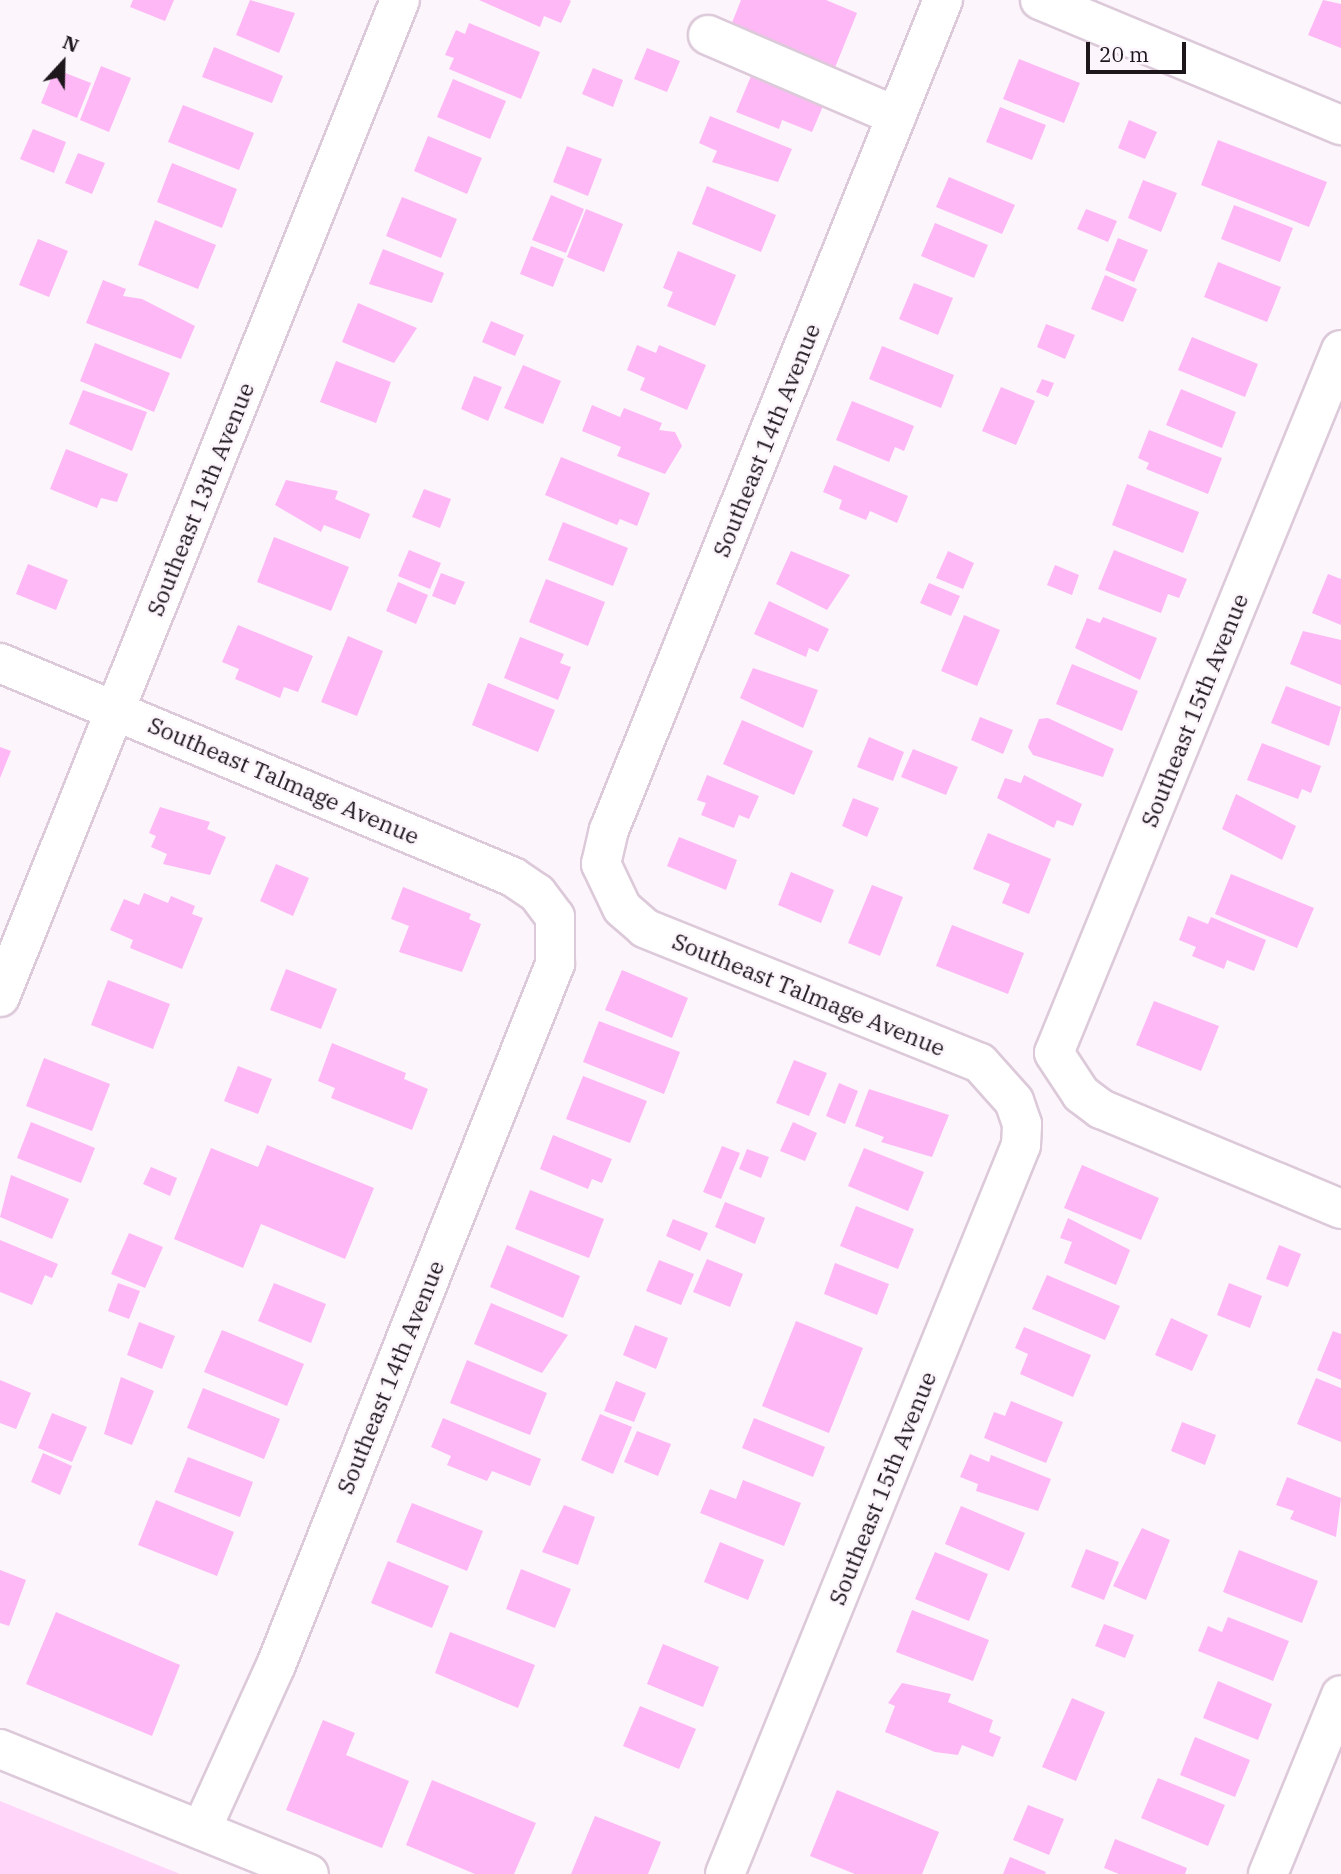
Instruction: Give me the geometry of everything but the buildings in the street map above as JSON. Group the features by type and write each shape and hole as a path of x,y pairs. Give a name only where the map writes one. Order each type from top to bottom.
{"street":[{"name":"Southeast 13th Avenue","path":"0,997 400,0"},
{"name":"Southeast 14th Avenue","path":"608,882 601,864 609,830 943,0"},
{"path":"1040,0 1341,125"},
{"path":"708,35 896,116"},
{"name":"Southeast 15th Avenue","path":"1341,350 1054,1053 1062,1069 1101,1109 1341,1209"},
{"name":"Southeast Talmage Avenue","path":"0,663 116,709 513,877 537,892 555,917"},
{"name":"Southeast Talmage Avenue","path":"608,882 622,908 645,928 980,1063 1014,1101"},
{"name":"Southeast 14th Avenue","path":"201,1830 276,1665 555,964 555,917"},
{"name":"Southeast 15th Avenue","path":"725,1874 1021,1145 1014,1101"},
{"path":"1268,1874 1341,1695"},
{"path":"0,1749 309,1874"}],"shaded area":[{"path":"0,1801 180,1874 0,1874"}]}
